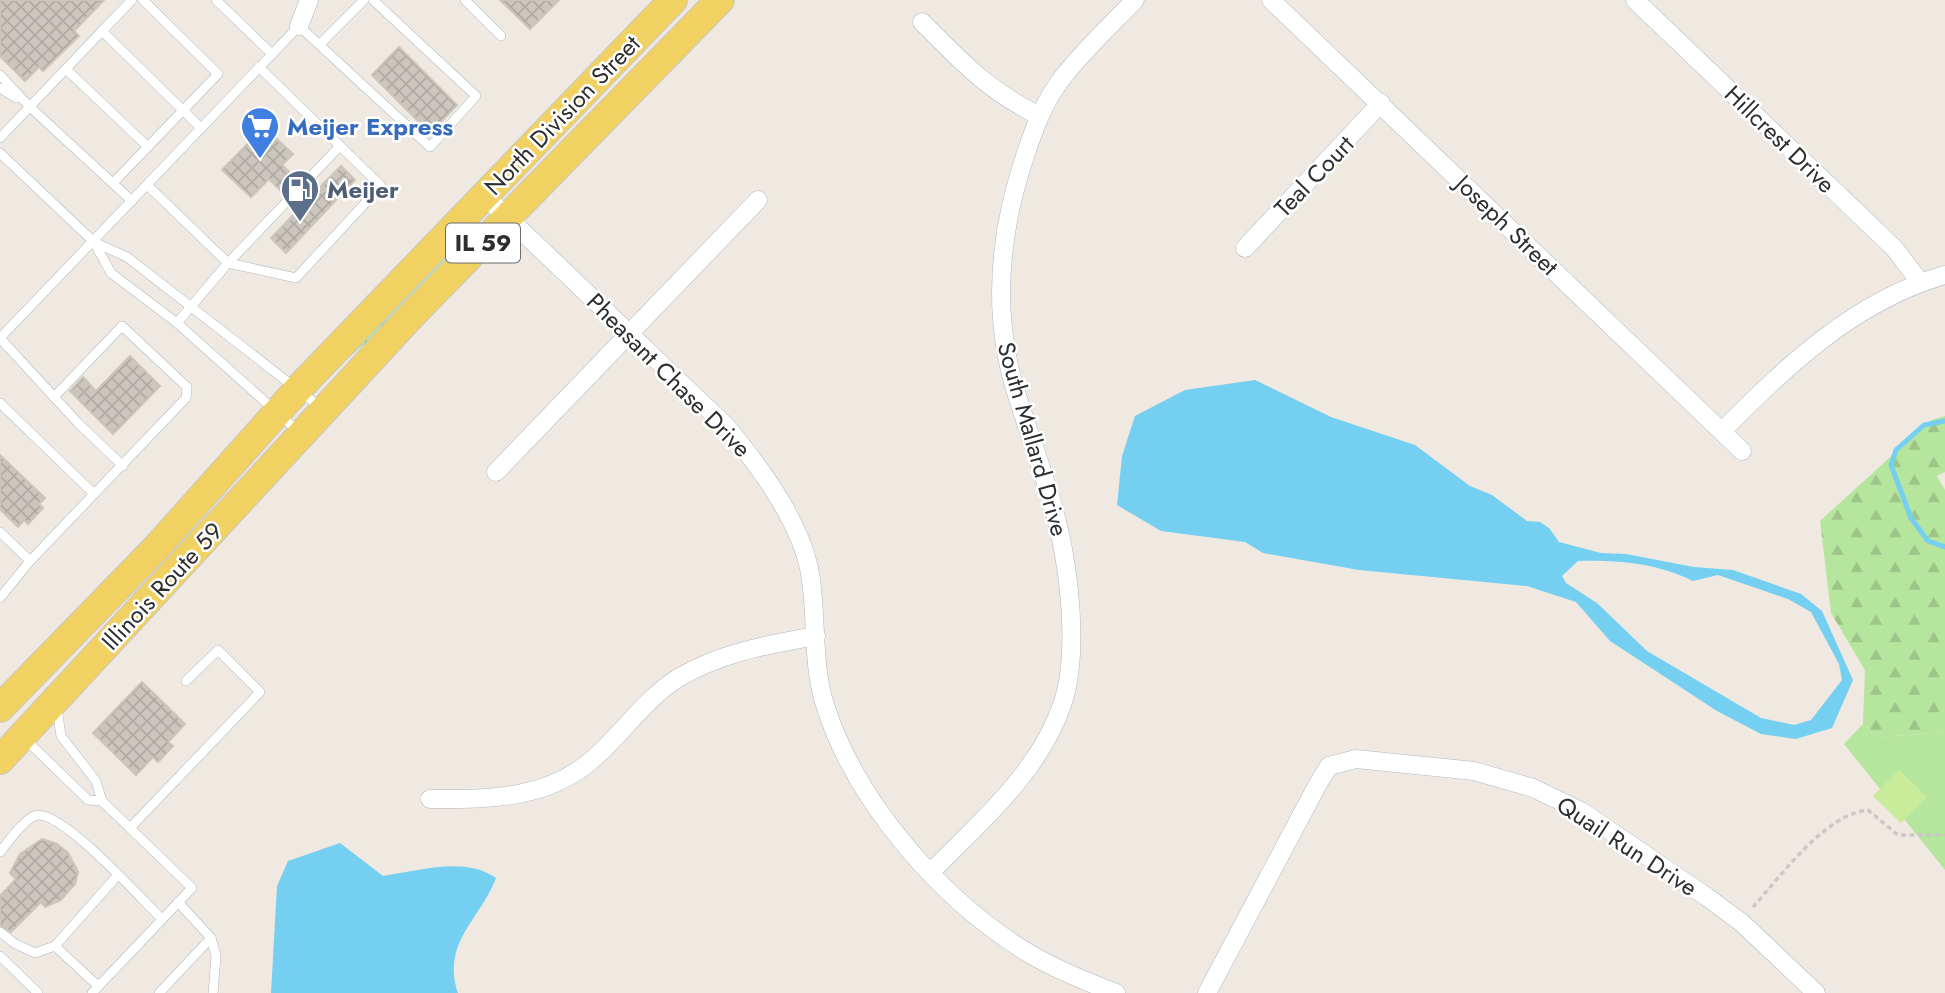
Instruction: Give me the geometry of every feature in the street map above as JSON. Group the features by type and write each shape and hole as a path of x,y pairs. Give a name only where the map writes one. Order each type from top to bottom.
{"main road":[{"name":"North Division Street","path":"278,413 299,388 673,0"},
{"name":"North Division Street","path":"324,411 508,217 720,0"},
{"name":"Illinois Route 59","path":"0,760 324,411"},
{"name":"Illinois Route 59","path":"0,708 157,547 278,413"},
{"path":"22,736 38,670"}],"street":[{"path":"299,26 309,0"},
{"name":"South Mallard Drive","path":"931,872 1016,787 1063,701 1071,637 1068,577 1057,516 1042,463 1015,391 1000,322 1000,258 1012,195 1039,116 1062,78 1135,0"},
{"name":"Joseph Street","path":"1271,0 1742,451"},
{"name":"Hillcrest Drive","path":"1635,0 1894,248 1920,282"},
{"path":"922,22 973,74 1002,97 1039,116"},
{"name":"Teal Court","path":"1245,248 1381,103"},
{"name":"Pheasant Chase Drive","path":"484,195 727,427 763,474 785,509 808,567 824,703 852,771 887,822 931,872 982,921 1030,954 1079,979 1116,993"},
{"path":"496,472 758,200"},
{"path":"1722,431 1785,368 1842,323 1920,282 1945,275"},
{"path":"430,799 501,799 554,785 592,761 650,701 677,679 740,650 816,636"},
{"name":"Quail Run Drive","path":"1207,993 1329,766 1356,759 1474,771 1534,788 1581,811 1742,923 1816,993"}],"lane":[{"path":"0,138 132,0"},
{"path":"113,183 218,74 142,0"},
{"path":"216,0 272,54"},
{"path":"321,43 364,0"},
{"path":"122,466 0,338 299,26 321,43 430,147 476,96 373,0"},
{"path":"465,0 501,36"},
{"path":"102,31 201,128"},
{"path":"147,185 228,262 296,278 381,186 259,67"},
{"path":"66,69 148,147"},
{"path":"0,75 30,107 132,201"},
{"path":"0,88 30,107"},
{"path":"177,323 228,262 340,146"},
{"path":"0,153 94,242 111,272 177,323 302,435"},
{"path":"94,242 127,257 299,388 324,411"},
{"path":"0,598 30,561 186,398 187,387 122,326 54,397"},
{"path":"0,402 94,494"},
{"path":"0,532 30,561"},
{"path":"130,828 260,691 218,650 186,681"},
{"path":"55,946 95,990 192,888 102,801 96,781 61,736 56,714 58,699"},
{"path":"22,736 88,800 102,801"},
{"path":"0,852 33,817 47,815 70,830 162,919"},
{"path":"0,932 14,943 35,953 55,946 117,876"},
{"path":"178,902 211,938 216,956 213,993"},
{"path":"159,993 211,938"},
{"path":"0,956 38,993"}],"path":[{"path":"1753,907 1812,842 1853,811 1868,810 1898,835 1945,835"}],"green space":[{"path":"476,225 481,230 402,312 337,368"},
{"path":"1945,416 1945,472 1937,476 1945,490 1945,732 1882,737 1863,724 1865,670 1831,613 1820,521 1931,420"},
{"path":"1863,724 1882,737 1945,732 1945,870 1844,744"},
{"path":"1899,770 1927,797 1901,823 1873,796"}],"water":[{"path":"1255,380 1331,417 1415,445 1470,486 1492,495 1527,521 1540,522 1549,528 1559,542 1601,553 1626,554 1694,567 1733,570 1801,594 1822,611 1853,680 1832,728 1796,739 1761,734 1717,711 1610,641 1576,602 1527,586 1359,570 1263,553 1245,542 1161,531 1117,505 1122,456 1135,416 1185,390","holes":["1578,561 1651,566 1693,581 1718,575 1788,599 1811,612 1839,664 1842,680 1811,720 1794,725 1761,718 1647,651 1597,603 1566,583 1562,576"]},
{"path":"340,843 383,876 456,866 483,871 496,878 458,946 454,975 458,993 271,993 277,886 288,861"}],"building":[{"path":"0,0 104,0 74,31 79,36 43,71 39,67 25,81 0,56"},
{"path":"500,0 559,0 530,29"},
{"path":"399,47 457,105 430,133 372,75"},
{"name":"Meijer Express","path":"264,127 293,154 282,165 298,180 284,194 269,179 251,197 222,170"},
{"name":"Meijer","path":"341,166 355,180 286,253 271,238 299,209 294,204 308,189 313,194"},
{"path":"130,356 160,386 113,434 70,391 83,377 96,391"},
{"path":"0,455 45,498 39,504 43,508 28,524 24,520 18,527 0,509"},
{"path":"142,682 185,724 168,742 173,746 158,762 153,757 136,775 93,733"},
{"path":"42,839 57,844 68,853 78,872 75,884 61,900 45,907 41,902 11,932 0,925 0,896 16,879 10,873 20,854"}],"waterway":[{"path":"1945,421 1924,425 1896,450 1891,465 1911,518 1928,541 1945,547"}],"place":[{"name":"Meijer Express","path":"260,160"},
{"name":"Meijer","path":"300,223"}]}
